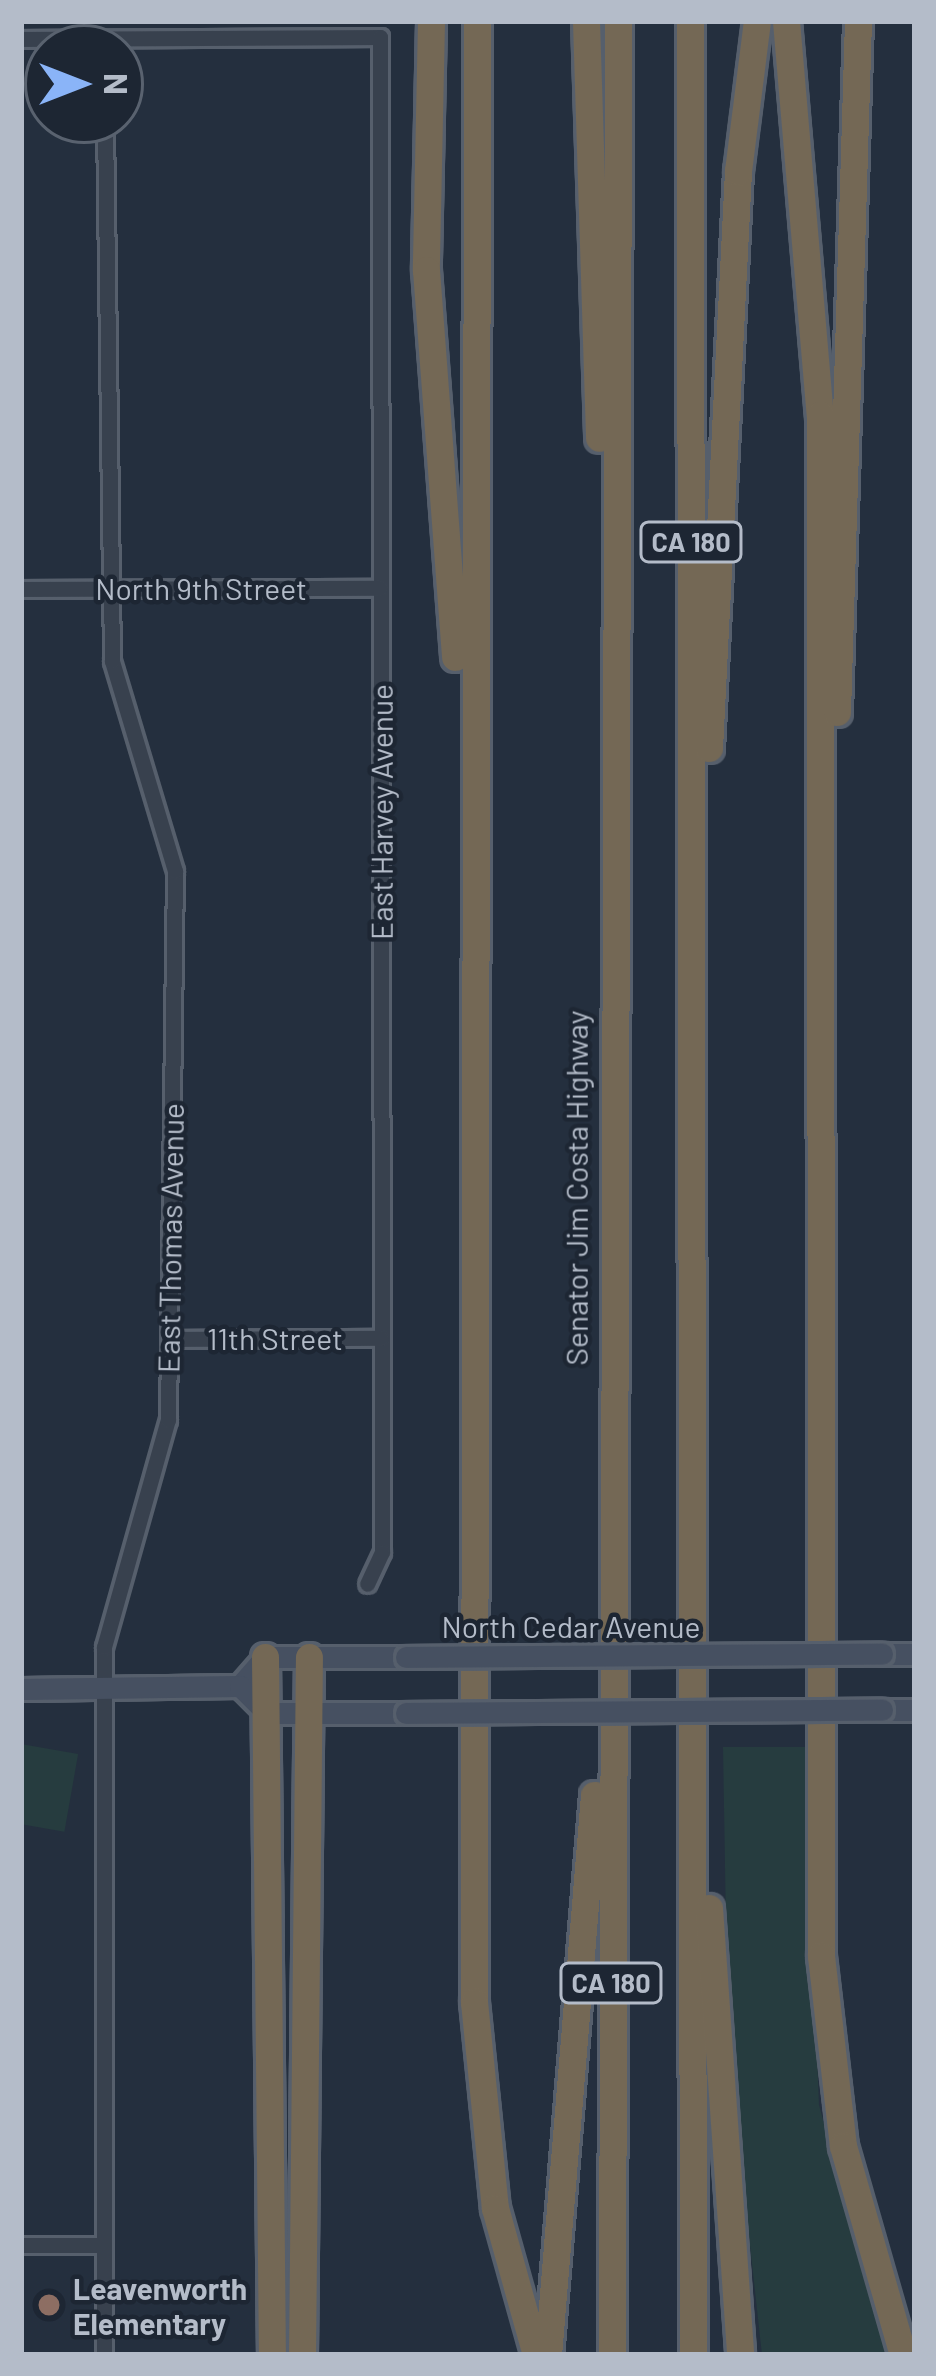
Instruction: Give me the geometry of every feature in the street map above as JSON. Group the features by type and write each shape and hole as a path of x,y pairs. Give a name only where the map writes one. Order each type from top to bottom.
{"highway":[{"path":"431,21 429,347 469,799"},
{"path":"477,21 469,799 474,2002 495,2208 536,2355"},
{"path":"586,21 609,694"},
{"name":"Senator Jim Costa Highway","path":"612,2355 609,694 618,21"},
{"name":"CA 180","path":"690,21 693,2355"},
{"path":"693,1064 738,171 757,21"},
{"path":"786,21 820,415 821,1956 843,2146 903,2355"},
{"path":"820,1064 859,272 858,21"},
{"path":"548,2355 609,1612"},
{"path":"692,1616 740,2355"},
{"path":"265,1657 272,2355"},
{"path":"302,2355 309,1657"}],"main road":[{"name":"North Cedar Avenue","path":"265,1657 915,1654"},
{"path":"240,1686 265,1657"},
{"path":"21,1689 240,1686 268,1713 309,1714 915,1710"}],"street":[{"name":"East Harvey Avenue","path":"144,36 380,37 382,1552 368,1584"},
{"name":"East Thomas Avenue","path":"104,2355 103,1687 108,1607 168,1420 175,871 112,662 106,588 105,144"},
{"name":"North 9th Street","path":"21,589 380,588"},
{"name":"11th Street","path":"170,1339 381,1338"},
{"path":"21,2246 104,2245"}],"green space":[{"path":"21,1744 78,1754 64,1832 21,1824"},
{"path":"723,1747 805,1747 819,2105 887,2355 762,2355 728,2044"}],"place":[{"name":"Leavenworth Elementary","path":"49,2305"}]}
